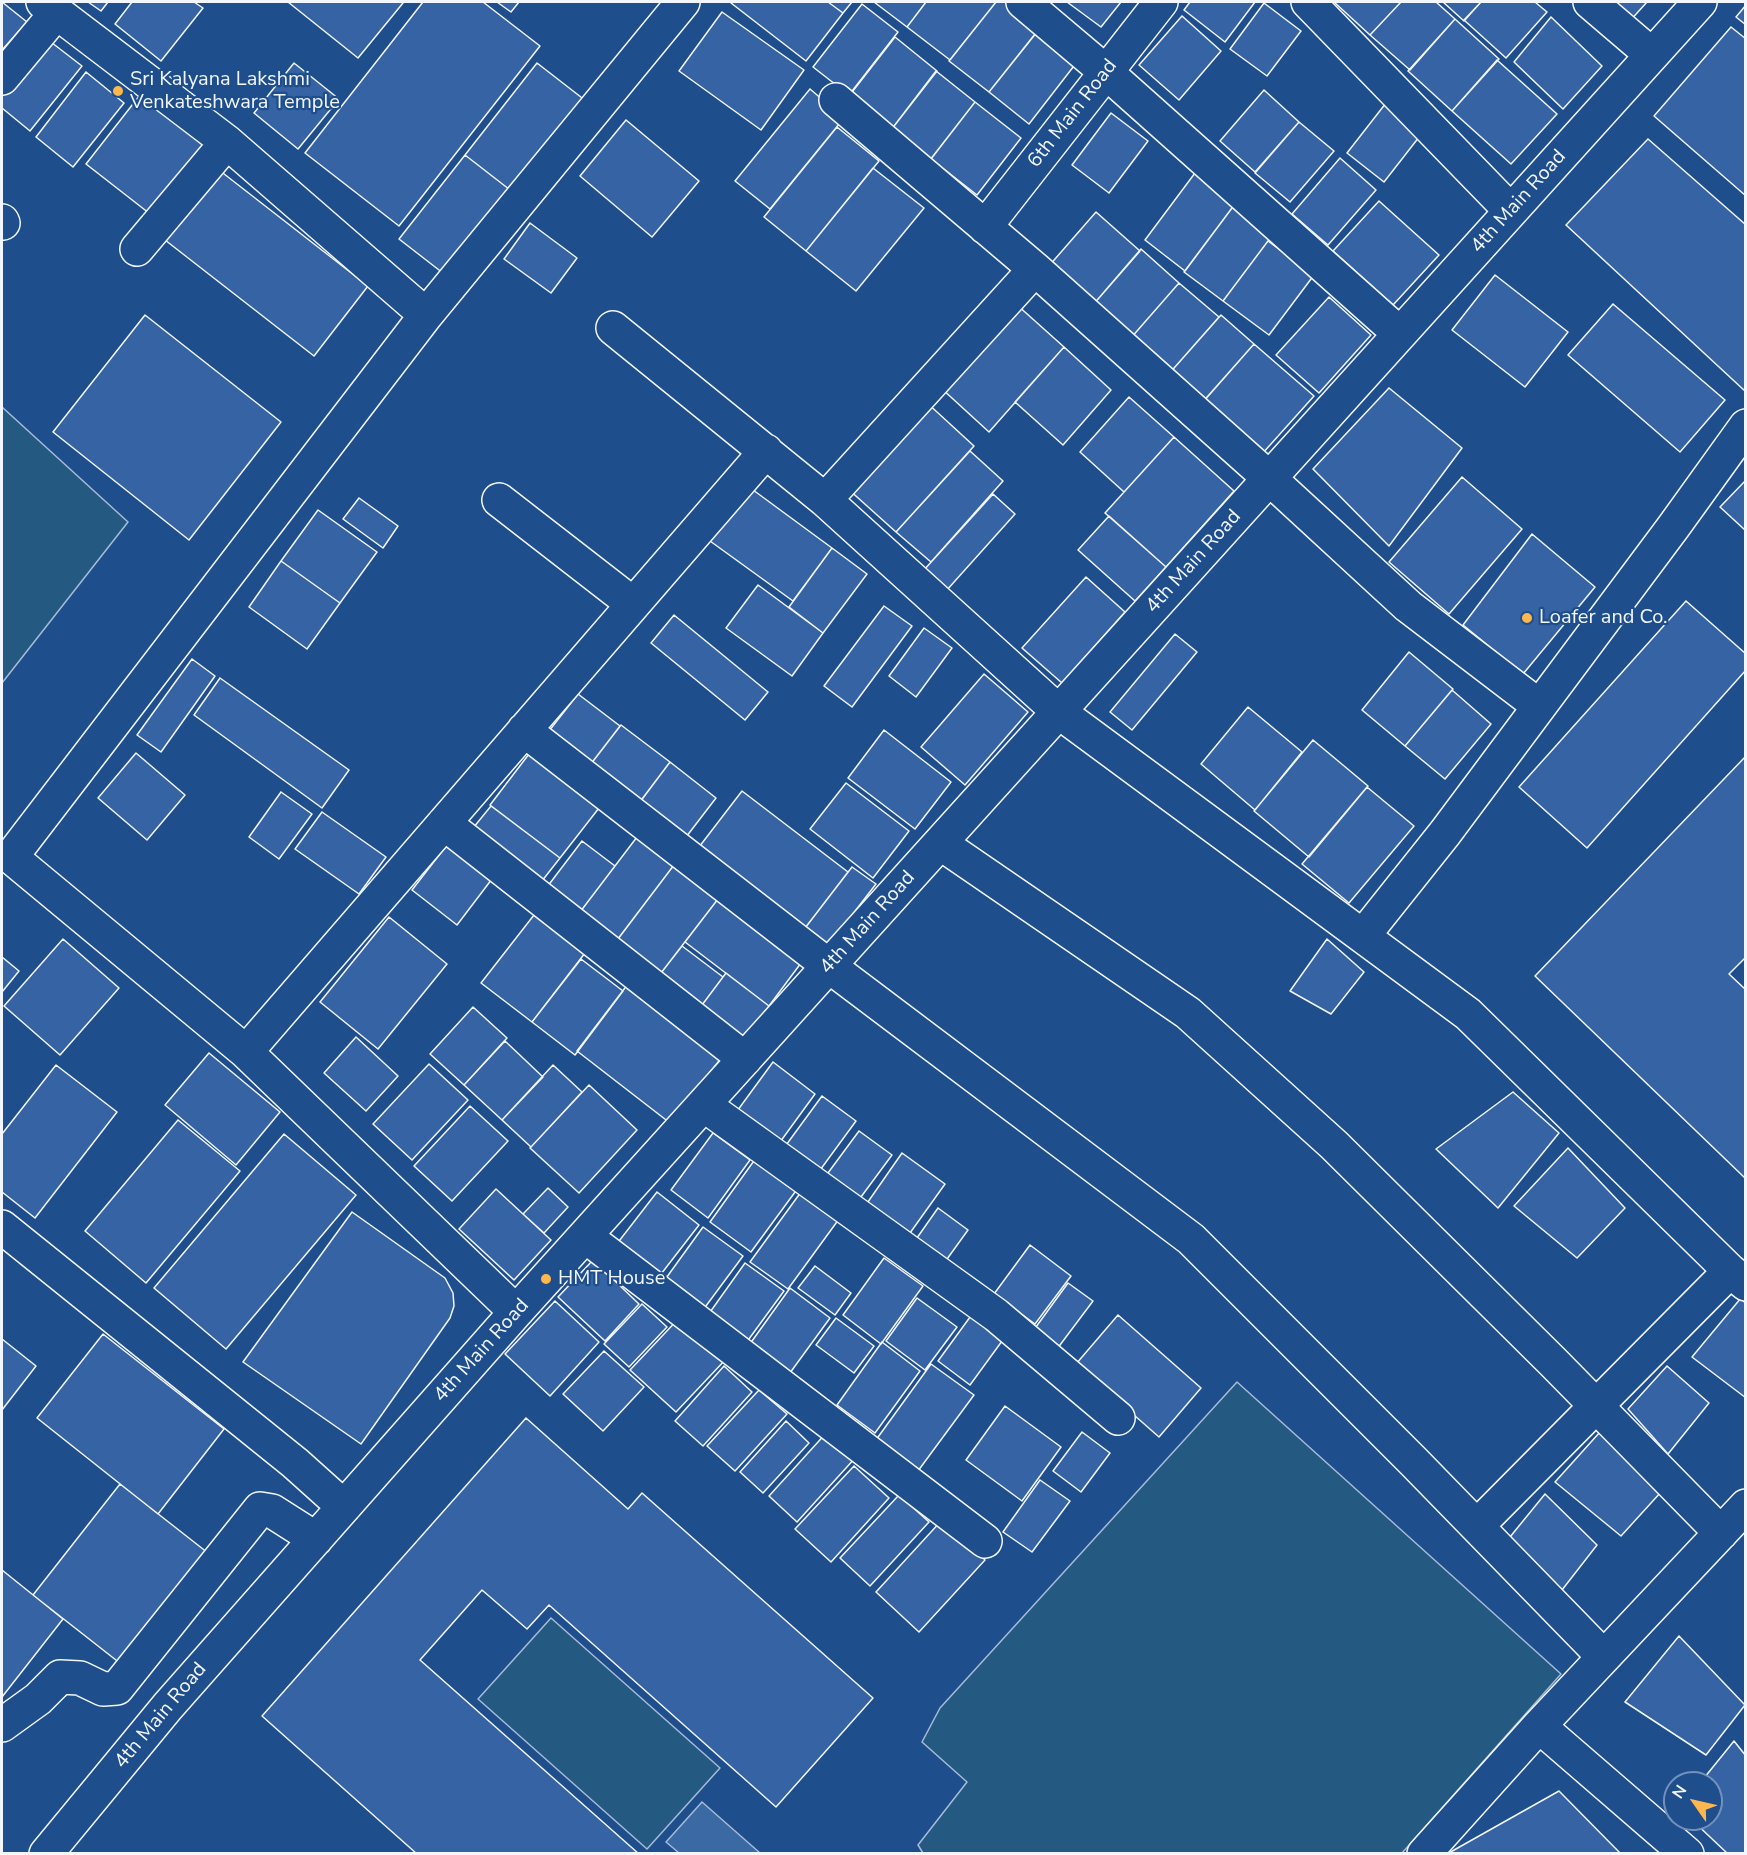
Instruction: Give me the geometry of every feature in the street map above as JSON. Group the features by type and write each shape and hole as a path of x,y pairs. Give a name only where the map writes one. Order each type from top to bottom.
{"street":[{"path":"516,1312 246,1052 6,863 426,315 683,2"},
{"path":"1023,2 1106,72 1400,334"},
{"name":"6th Main Road","path":"985,227 1161,2"},
{"path":"1308,2 1511,211"},
{"path":"1590,2 1652,55"},
{"name":"4th Main Road","path":"46,1854 168,1706 516,1312 1700,2"},
{"path":"2,78 50,7 227,142 426,315"},
{"path":"836,100 1035,269 1408,606 1539,706"},
{"path":"137,249 227,142"},
{"path":"825,500 1035,269"},
{"path":"613,328 825,500 1059,712 1468,1014 1738,1277 1595,1405 1477,1526"},
{"path":"1362,936 1445,833 1746,426"},
{"path":"246,1052 766,451"},
{"path":"499,500 633,604"},
{"path":"524,730 829,966 1191,1239 1604,1657"},
{"path":"444,823 745,1059"},
{"path":"940,843 1188,1013 1334,1145 1721,1533"},
{"path":"704,1105 996,1315 1118,1418"},
{"path":"2,1227 295,1463 344,1507"},
{"path":"585,1236 985,1540"},
{"path":"1424,1854 1539,1726 1746,1506"},
{"path":"2,1725 38,1699 60,1677 80,1678 103,1689 117,1688 260,1509 272,1511 316,1539"},
{"path":"1539,1726 1687,1854"}],"shaded area":[{"path":"2,407 128,522 2,683"},
{"path":"1237,1382 1561,1674 1402,1853 923,1853 918,1845 967,1782 922,1742 940,1708"},
{"path":"551,1618 720,1768 647,1849 478,1699"},
{"path":"702,1802 760,1853 679,1853 666,1842"}],"building":[{"path":"2,2 27,22 2,50"},
{"path":"88,2 108,2 101,11"},
{"path":"132,2 194,2 203,8 161,61 115,24"},
{"path":"288,2 401,2 403,3 358,58"},
{"path":"423,2 483,2 540,46 399,226 305,153"},
{"path":"497,2 519,2 511,12"},
{"path":"828,2 843,13 806,61 731,3"},
{"path":"828,2 852,2 843,13"},
{"path":"874,2 926,2 907,27"},
{"path":"926,2 996,2 950,60 907,27"},
{"path":"996,2 1005,2 1039,29 989,92 949,61"},
{"path":"1067,2 1121,2 1101,27"},
{"path":"1190,2 1255,2 1225,42 1184,10"},
{"path":"1334,2 1401,2 1370,35"},
{"path":"1401,2 1436,2 1455,19 1410,70 1370,35"},
{"path":"1443,2 1481,2 1464,21"},
{"path":"1481,2 1535,2 1547,12 1506,58 1464,20"},
{"path":"1604,2 1647,2 1628,23"},
{"path":"1264,3 1301,31 1267,76 1230,49"},
{"path":"862,4 898,32 849,95 813,67"},
{"path":"1746,5 1746,25 1736,17"},
{"path":"722,12 804,70 761,130 679,71"},
{"path":"1182,16 1221,51 1179,100 1139,65"},
{"path":"1551,17 1602,66 1563,109 1514,62"},
{"path":"1455,19 1499,59 1452,111 1408,71"},
{"path":"1731,27 1746,39 1746,196 1654,116"},
{"path":"1037,32 1077,62 1029,124 989,92"},
{"path":"895,37 937,71 891,130 849,96"},
{"path":"47,39 82,66 30,131 2,108 2,96"},
{"path":"1497,60 1557,114 1511,164 1452,111"},
{"path":"294,63 339,99 298,149 254,113"},
{"path":"537,63 586,101 514,193 465,155"},
{"path":"936,71 975,102 930,160 891,130"},
{"path":"86,72 124,103 73,167 36,137"},
{"path":"810,89 844,118 770,209 735,181"},
{"path":"1264,90 1299,122 1255,172 1220,141"},
{"path":"140,95 208,149 154,217 86,164"},
{"path":"975,102 1021,138 977,195 931,159"},
{"path":"1386,103 1423,132 1384,182 1347,153"},
{"path":"1111,113 1148,141 1109,193 1072,165"},
{"path":"626,120 699,181 652,237 580,176"},
{"path":"1299,122 1334,151 1290,202 1255,173"},
{"path":"837,127 879,161 806,251 764,217"},
{"path":"1648,139 1746,225 1746,392 1566,225"},
{"path":"465,155 514,193 448,277 399,239"},
{"path":"1340,158 1376,190 1328,245 1292,214"},
{"path":"873,168 924,208 856,291 806,251"},
{"path":"219,170 368,286 314,356 165,240"},
{"path":"1195,173 1235,204 1185,271 1145,240"},
{"path":"1379,201 1439,255 1393,305 1333,251"},
{"path":"1235,204 1274,233 1223,301 1184,272"},
{"path":"1096,212 1140,251 1092,306 1048,267"},
{"path":"530,223 577,258 551,293 504,259"},
{"path":"1268,241 1314,275 1269,335 1223,301"},
{"path":"1141,249 1179,283 1130,339 1092,306"},
{"path":"1495,275 1568,332 1525,387 1452,330"},
{"path":"1179,283 1219,317 1167,376 1130,339"},
{"path":"1329,297 1371,335 1319,393 1276,355"},
{"path":"1016,304 1064,347 989,432 941,388"},
{"path":"1613,304 1725,400 1680,452 1568,355"},
{"path":"145,315 281,422 189,540 53,432"},
{"path":"1221,315 1254,344 1200,405 1167,376"},
{"path":"1254,344 1314,396 1262,454 1203,402"},
{"path":"1064,347 1111,390 1063,445 1015,402"},
{"path":"1389,388 1462,448 1389,546 1313,469"},
{"path":"1129,397 1174,437 1124,492 1080,452"},
{"path":"925,401 974,446 896,532 847,488"},
{"path":"1174,437 1234,491 1166,567 1105,513"},
{"path":"970,451 1003,481 931,562 896,532"},
{"path":"1462,477 1522,529 1449,614 1389,562"},
{"path":"1746,480 1746,531 1720,507"},
{"path":"749,487 832,548 793,601 710,541"},
{"path":"993,494 1015,514 946,591 923,571"},
{"path":"359,498 398,526 383,548 343,519"},
{"path":"318,510 377,552 340,603 281,561"},
{"path":"1109,516 1166,567 1135,601 1078,550"},
{"path":"1532,534 1595,587 1523,674 1463,625"},
{"path":"832,548 867,574 823,633 789,607"},
{"path":"281,561 340,603 307,649 249,607"},
{"path":"1086,577 1125,612 1062,683 1022,648"},
{"path":"758,585 823,633 792,676 726,628"},
{"path":"1686,601 1746,654 1746,670 1587,848 1519,787"},
{"path":"884,606 912,626 852,707 824,686"},
{"path":"674,615 768,692 745,720 651,643"},
{"path":"924,628 952,648 916,697 889,676"},
{"path":"1175,634 1197,652 1132,730 1110,712"},
{"path":"1409,652 1453,689 1405,746 1362,710"},
{"path":"192,659 215,676 161,752 137,735"},
{"path":"984,674 1028,712 965,785 921,747"},
{"path":"220,678 349,770 322,808 194,715"},
{"path":"1452,690 1491,724 1445,779 1405,746"},
{"path":"578,694 620,726 587,769 545,736"},
{"path":"1248,707 1302,752 1255,810 1201,764"},
{"path":"621,725 670,762 636,807 587,769"},
{"path":"884,730 951,782 915,829 848,778"},
{"path":"1313,740 1368,786 1309,857 1254,811"},
{"path":"136,753 185,795 147,840 98,798"},
{"path":"529,754 599,808 560,858 490,805"},
{"path":"1746,756 1746,957 1729,974 1746,990 1746,1179 1535,976"},
{"path":"670,762 716,798 683,841 637,806"},
{"path":"846,783 909,831 873,878 810,829"},
{"path":"1367,787 1414,826 1349,903 1302,864"},
{"path":"742,791 848,872 802,932 696,851"},
{"path":"281,792 312,814 279,859 249,837"},
{"path":"491,806 560,858 538,886 469,833"},
{"path":"322,812 386,857 359,894 295,849"},
{"path":"637,837 674,865 614,944 577,916"},
{"path":"450,841 495,875 457,925 412,890"},
{"path":"582,841 615,866 577,916 544,891"},
{"path":"674,865 718,899 661,973 618,939"},
{"path":"852,867 876,884 825,950 802,932"},
{"path":"718,899 801,963 769,1006 685,942"},
{"path":"534,915 585,953 532,1022 481,983"},
{"path":"389,917 447,964 378,1049 320,1002"},
{"path":"63,939 119,988 60,1055 4,1006"},
{"path":"1327,939 1364,972 1331,1014 1290,991"},
{"path":"682,946 723,977 696,1013 661,973"},
{"path":"2,957 19,971 2,992"},
{"path":"581,959 623,991 575,1055 532,1022"},
{"path":"726,973 769,1006 738,1046 696,1013"},
{"path":"631,980 726,1052 670,1123 577,1051"},
{"path":"473,1007 507,1038 464,1085 430,1054"},
{"path":"356,1037 398,1076 366,1111 324,1073"},
{"path":"505,1041 543,1077 502,1120 464,1085"},
{"path":"209,1053 280,1112 236,1165 165,1105"},
{"path":"773,1062 815,1094 775,1149 732,1118"},
{"path":"429,1064 468,1100 412,1160 373,1124"},
{"path":"56,1065 117,1112 35,1218 2,1192 2,1134"},
{"path":"553,1065 582,1092 531,1147 502,1120"},
{"path":"589,1085 637,1130 579,1193 530,1148"},
{"path":"1513,1092 1559,1133 1498,1208 1436,1149"},
{"path":"822,1096 856,1121 815,1177 781,1152"},
{"path":"470,1106 508,1141 452,1201 414,1166"},
{"path":"178,1120 240,1171 146,1283 85,1231"},
{"path":"859,1131 892,1155 858,1201 825,1177"},
{"path":"713,1133 750,1160 708,1218 671,1190"},
{"path":"284,1134 356,1195 226,1349 154,1288"},
{"path":"1568,1148 1625,1208 1577,1258 1514,1206"},
{"path":"902,1153 945,1184 905,1240 863,1209"},
{"path":"756,1158 798,1188 751,1252 710,1222"},
{"path":"548,1188 568,1207 544,1233 523,1214"},
{"path":"496,1189 551,1240 514,1280 459,1229"},
{"path":"657,1192 699,1225 658,1278 616,1245"},
{"path":"801,1192 839,1219 788,1289 750,1262"},
{"path":"938,1208 968,1230 942,1266 912,1245"},
{"path":"352,1212 445,1278 453,1293 454,1306 450,1318 361,1444 243,1362"},
{"path":"703,1227 743,1256 703,1310 664,1281"},
{"path":"1030,1245 1071,1276 1035,1324 994,1294"},
{"path":"884,1258 923,1286 881,1344 843,1315"},
{"path":"593,1260 639,1304 605,1341 558,1297"},
{"path":"745,1263 784,1291 746,1343 708,1315"},
{"path":"815,1266 851,1293 835,1315 798,1288"},
{"path":"1068,1283 1093,1301 1057,1349 1033,1331"},
{"path":"790,1288 830,1318 787,1377 747,1348"},
{"path":"917,1298 957,1327 925,1370 886,1341"},
{"path":"1741,1298 1746,1304 1746,1398 1692,1357"},
{"path":"555,1301 599,1342 550,1396 505,1354"},
{"path":"642,1304 667,1327 629,1367 604,1344"},
{"path":"973,1313 1005,1337 970,1385 938,1361"},
{"path":"682,1315 727,1358 676,1412 630,1370"},
{"path":"1118,1315 1201,1388 1159,1437 1076,1364"},
{"path":"836,1318 874,1346 854,1373 816,1345"},
{"path":"103,1334 224,1429 158,1514 37,1418"},
{"path":"2,1339 36,1366 2,1410"},
{"path":"882,1342 920,1371 875,1433 837,1405"},
{"path":"604,1351 644,1387 603,1431 563,1394"},
{"path":"931,1364 974,1395 915,1475 873,1444"},
{"path":"724,1366 752,1392 703,1446 675,1421"},
{"path":"1667,1366 1709,1403 1668,1454 1628,1409"},
{"path":"759,1390 787,1414 735,1471 707,1446"},
{"path":"1005,1406 1061,1447 1022,1501 966,1460"},
{"path":"526,1418 628,1509 642,1493 873,1698 776,1807 549,1605 527,1629 482,1590 420,1660 639,1854 417,1854 262,1716"},
{"path":"786,1421 809,1443 763,1493 740,1472"},
{"path":"828,1431 856,1457 797,1522 769,1496"},
{"path":"1082,1432 1110,1453 1081,1492 1053,1471"},
{"path":"1600,1432 1661,1492 1621,1536 1555,1482"},
{"path":"854,1466 889,1498 831,1562 795,1529"},
{"path":"1040,1480 1070,1501 1032,1552 1003,1532"},
{"path":"120,1484 208,1553 121,1664 33,1595"},
{"path":"1545,1494 1597,1545 1562,1590 1510,1537"},
{"path":"899,1495 929,1522 870,1586 840,1558"},
{"path":"942,1520 985,1560 919,1632 876,1592"},
{"path":"2,1570 63,1619 2,1697"},
{"path":"1679,1636 1745,1705 1706,1755 1625,1702"},
{"path":"1734,1741 1746,1756 1746,1854 1728,1854 1704,1831 1723,1831 1723,1771 1710,1771"},
{"path":"1559,1791 1621,1854 1447,1854"}],"place":[{"name":"Sri Kalyana Lakshmi Venkateshwara Temple","path":"118,91"},
{"name":"Loafer and Co.","path":"1527,618"},
{"name":"HMT House","path":"546,1279"}]}
